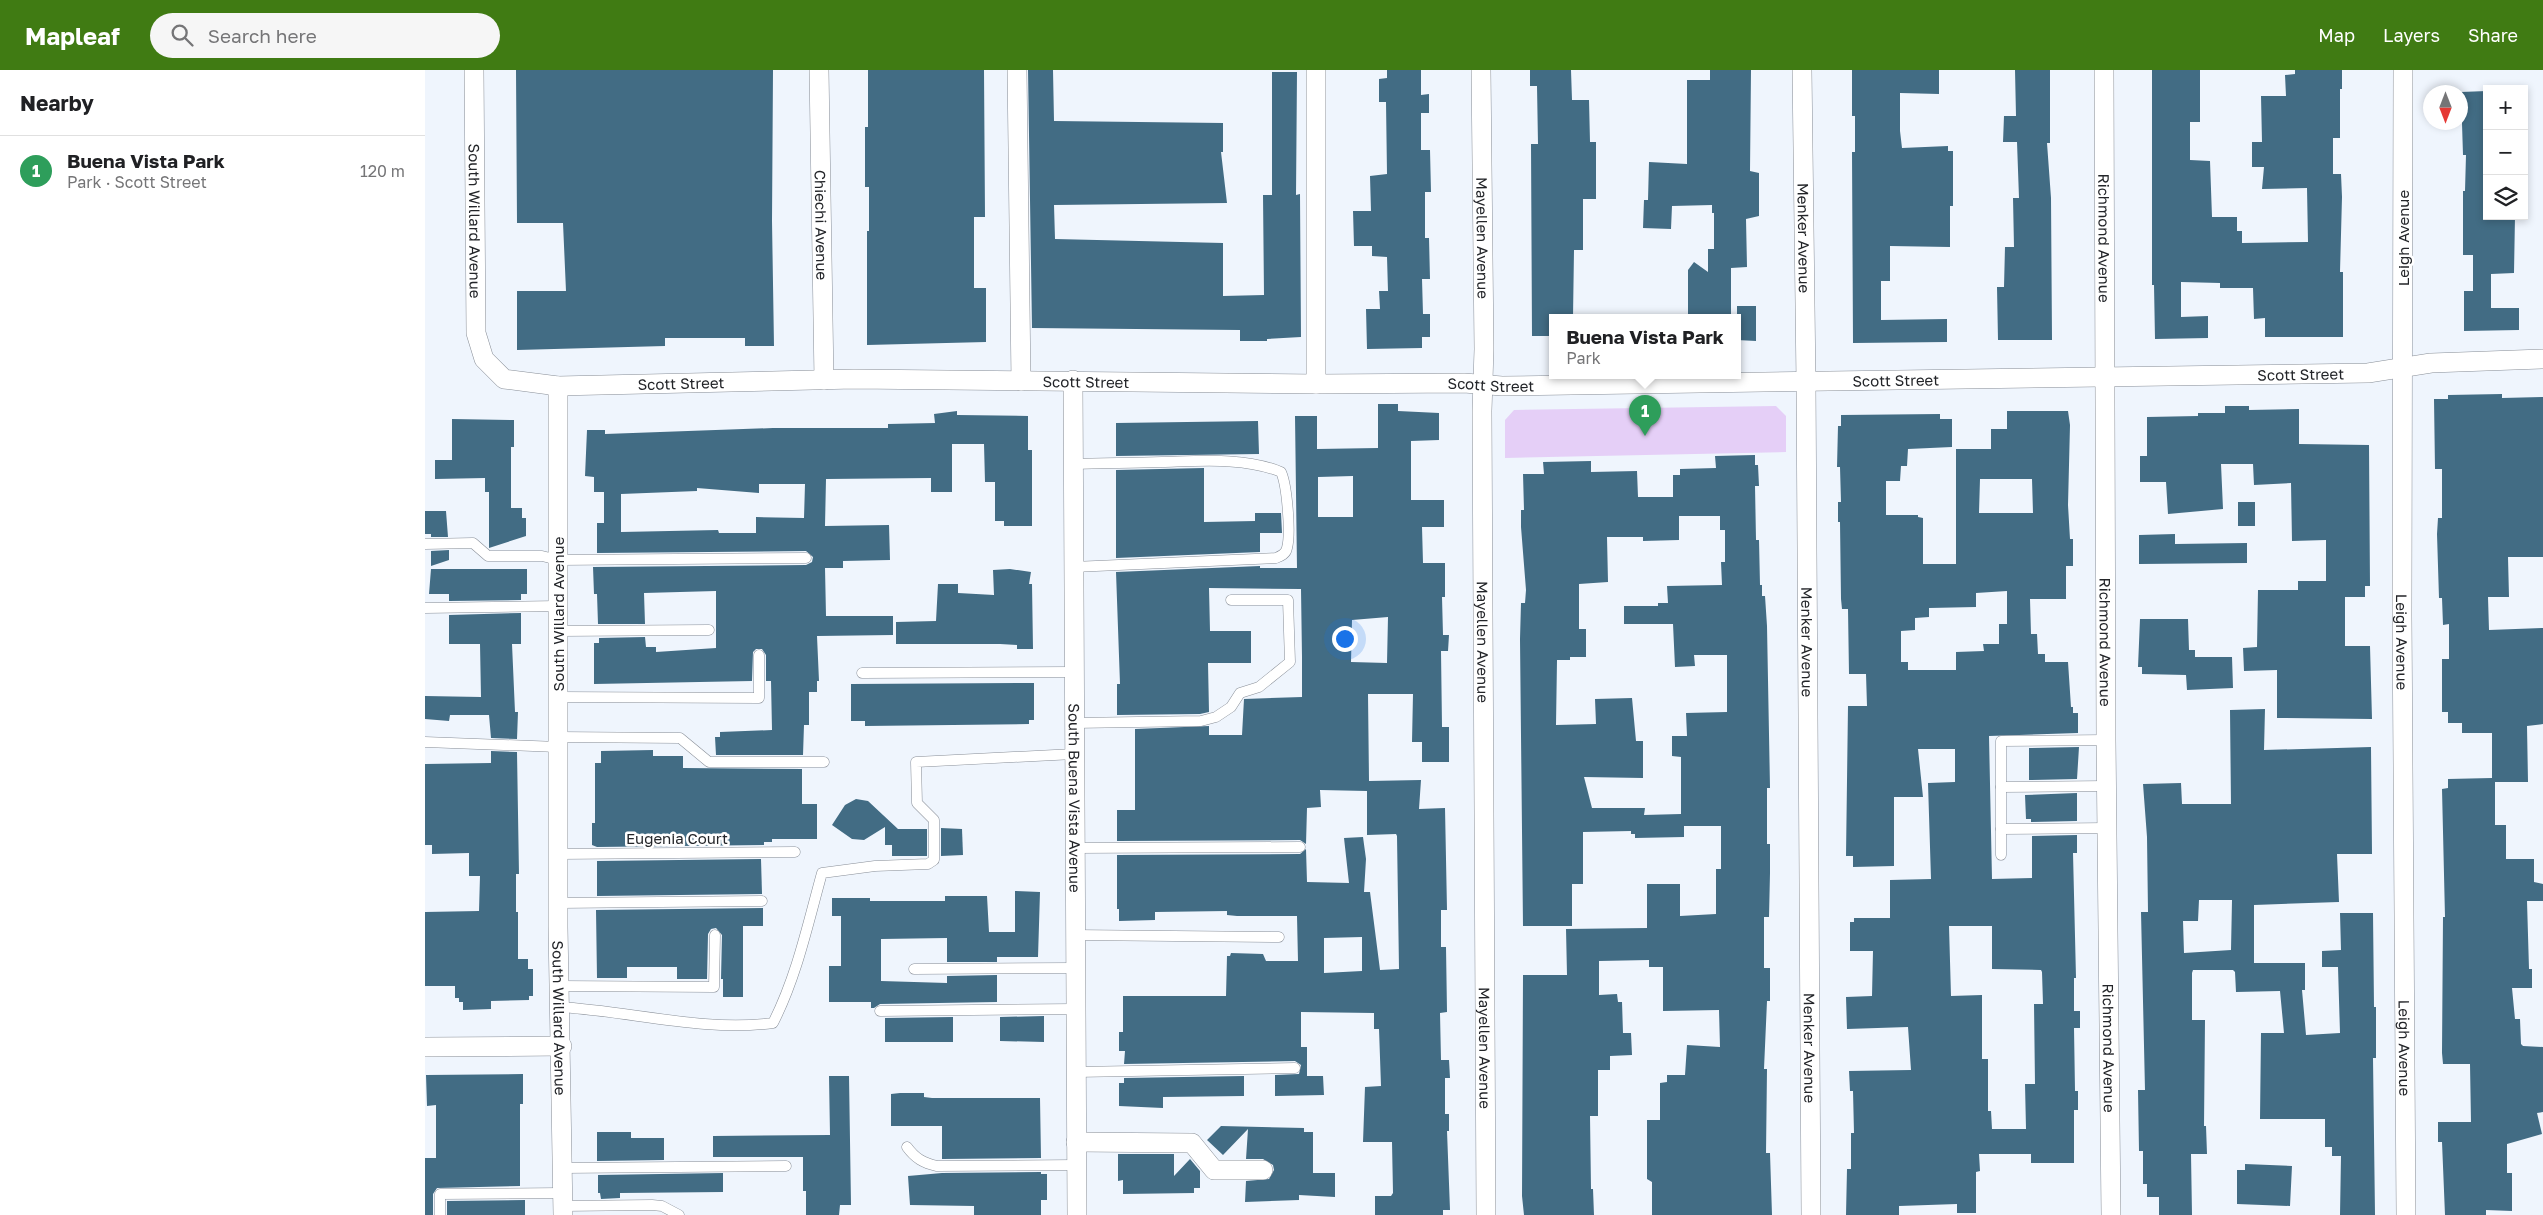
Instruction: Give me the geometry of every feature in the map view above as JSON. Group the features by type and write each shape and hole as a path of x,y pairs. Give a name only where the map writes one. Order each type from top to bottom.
{"street":[{"name":"South Willard Avenue","path":"474,70 476,334 484,359 504,379 558,386 558,903 559,1007 562,1046 563,1205"},
{"name":"Chiechi Avenue","path":"819,70 824,380"},
{"path":"1017,70 1021,381"},
{"path":"1316,70 1316,384"},
{"name":"Mayellen Avenue","path":"1481,70 1484,349 1486,1215"},
{"name":"Menker Avenue","path":"1801,70 1806,382 1811,1215"},
{"name":"Richmond Avenue","path":"2104,70 2106,786 2111,1215"},
{"name":"Leigh Avenue","path":"2403,70 2404,367 2402,626 2406,1215"},
{"name":"Scott Street","path":"558,386 824,380 1073,380 1316,384 1483,384 1502,386 2106,378 2368,374 2431,363 2543,359"},
{"name":"South Buena Vista Avenue","path":"1073,380 1077,1215"},
{"path":"425,1047 562,1046"},
{"path":"1076,1142 1192,1144 1214,1170 1263,1170"}],"lane":[{"path":"1073,567 1276,558 1285,554 1288,534 1285,482 1281,472 1272,469 1241,463 1205,461 1074,464"},
{"path":"425,544 473,543 487,556 542,556 558,560 806,558"},
{"path":"1074,723 1201,721 1216,718 1231,707 1240,693 1259,687 1278,673 1289,662 1288,600 1231,600"},
{"path":"425,608 558,606"},
{"path":"558,631 709,630"},
{"path":"558,697 759,698 759,655"},
{"path":"862,673 1073,672"},
{"path":"425,742 558,742 679,738 709,762 824,762"},
{"path":"2001,855 2001,741 2106,740"},
{"path":"559,1007 679,1022 747,1026 773,1023 781,1006 810,922 822,873 875,866 928,864 934,860 934,820 917,803 916,762 1074,754"},
{"path":"2001,787 2106,786"},
{"path":"2001,829 2107,828"},
{"path":"1074,848 1300,847"},
{"name":"Eugenia Court","path":"558,854 795,852"},
{"path":"558,903 762,901"},
{"path":"559,986 714,987 715,935"},
{"path":"1075,935 1279,937"},
{"path":"914,969 1075,968"},
{"path":"881,1011 1075,1009"},
{"path":"1076,1072 1295,1068"},
{"path":"907,1147 919,1160 937,1166 1076,1165"},
{"path":"563,1168 786,1166"},
{"path":"440,1215 439,1194 563,1205 652,1205 661,1206 679,1215"}],"shaded area":[{"path":"1776,406 1786,416 1786,452 1505,458 1505,420 1514,410"}],"building":[{"path":"516,70 773,70 772,221 774,346 745,346 745,338 665,338 665,346 517,350 517,291 566,291 563,223 517,223"},
{"path":"868,70 984,70 985,217 974,217 974,288 986,288 986,342 867,345 869,187 865,187 865,127 868,127"},
{"path":"1028,70 1053,70 1054,121 1223,123 1223,152 1221,152 1227,203 1054,205 1055,239 1223,243 1223,296 1264,295 1263,195 1272,195 1272,72 1297,72 1296,195 1300,194 1301,337 1267,339 1267,341 1240,341 1240,330 1032,328"},
{"path":"1387,70 1421,70 1421,95 1429,94 1429,113 1421,113 1421,150 1430,150 1431,192 1425,192 1425,238 1429,238 1430,279 1422,279 1423,314 1430,314 1430,337 1422,337 1422,348 1367,349 1366,309 1380,309 1379,291 1388,291 1387,257 1372,256 1372,246 1354,246 1353,211 1371,211 1370,176 1387,174 1386,102 1379,102 1379,79 1387,78"},
{"path":"1530,70 1571,70 1572,100 1589,100 1590,142 1596,142 1596,199 1583,199 1583,250 1574,250 1573,314 1549,314 1549,336 1532,336 1531,144 1538,144 1537,86 1530,86"},
{"path":"1710,70 1751,70 1750,171 1759,173 1759,216 1746,219 1747,267 1731,268 1731,314 1688,314 1688,270 1694,262 1708,272 1708,249 1714,249 1714,213 1712,213 1712,205 1672,206 1671,229 1643,228 1644,200 1648,200 1649,162 1687,164 1687,80 1710,80"},
{"path":"1852,70 1939,70 1939,94 1900,93 1900,131 1902,148 1948,146 1948,151 1953,151 1953,206 1950,206 1950,247 1890,246 1890,281 1881,281 1881,320 1947,319 1947,342 1853,343 1852,152 1855,152 1855,116 1852,116"},
{"path":"2015,70 2050,70 2050,143 2047,143 2051,198 2052,340 1998,340 1997,287 2004,287 2005,247 2014,247 2013,198 2019,198 2017,142 2003,142 2004,116 2016,116"},
{"path":"2152,70 2200,70 2200,122 2190,122 2190,160 2210,161 2212,217 2237,217 2237,231 2242,231 2242,243 2308,242 2307,188 2262,189 2264,167 2252,167 2252,142 2262,142 2261,96 2286,96 2285,75 2295,74 2295,70 2342,70 2340,138 2333,138 2333,174 2341,174 2340,272 2343,272 2343,337 2265,337 2265,318 2254,319 2253,288 2220,288 2220,283 2181,282 2181,317 2208,316 2208,338 2155,339 2154,285 2152,285"},
{"path":"2483,91 2483,220 2515,220 2514,273 2491,274 2491,308 2519,308 2519,330 2464,331 2464,291 2473,291 2473,255 2463,255 2463,191 2465,191 2466,155 2463,155 2462,130 2468,130 2468,92"},
{"path":"1737,306 1756,306 1756,341 1741,340 1741,314 1737,314"},
{"path":"2502,394 2502,398 2543,397 2543,557 2508,557 2509,597 2488,597 2489,630 2543,628 2543,724 2527,726 2528,782 2495,782 2495,825 2506,825 2506,859 2534,859 2534,882 2543,884 2543,901 2527,901 2529,969 2532,969 2532,988 2512,988 2515,1019 2520,1019 2521,1044 2523,1046 2543,1047 2543,1112 2537,1113 2542,1134 2507,1144 2507,1173 2512,1173 2512,1211 2486,1210 2486,1215 2445,1215 2442,1142 2438,1142 2438,1122 2471,1122 2470,1064 2443,1064 2442,1053 2443,917 2445,917 2442,789 2448,788 2448,779 2492,778 2492,733 2462,733 2462,723 2448,723 2448,712 2442,712 2442,659 2449,659 2449,624 2443,625 2442,598 2439,598 2437,534 2438,518 2442,518 2442,469 2435,469 2434,399 2448,399 2448,395"},
{"path":"1378,404 1398,404 1398,411 1439,413 1439,440 1411,441 1411,500 1444,500 1444,527 1422,527 1423,563 1445,563 1445,597 1442,597 1443,635 1449,635 1448,651 1441,651 1442,727 1449,727 1449,762 1422,762 1422,742 1412,742 1413,694 1368,694 1369,781 1421,780 1419,809 1445,808 1447,910 1441,910 1441,947 1446,947 1447,1012 1440,1013 1441,1060 1449,1060 1450,1078 1445,1078 1445,1114 1449,1114 1449,1131 1447,1131 1450,1210 1443,1210 1443,1215 1375,1215 1375,1196 1391,1196 1393,1193 1392,1142 1363,1142 1365,1087 1381,1086 1379,1029 1374,1029 1374,1013 1301,1012 1301,1047 1307,1047 1307,1076 1323,1076 1324,1095 1275,1096 1275,1075 1299,1074 1301,1065 1295,1061 1124,1064 1125,1051 1119,1051 1119,1032 1123,1032 1123,996 1226,996 1227,956 1230,956 1231,953 1263,954 1266,961 1298,961 1297,916 1237,916 1227,915 1227,911 1155,912 1155,920 1119,921 1119,909 1117,909 1117,855 1300,854 1306,849 1307,882 1349,883 1344,838 1363,837 1366,859 1364,892 1370,892 1380,970 1399,969 1397,836 1396,834 1367,835 1367,791 1320,790 1321,807 1307,808 1306,844 1300,840 1117,841 1117,810 1135,810 1135,729 1209,726 1209,735 1242,735 1244,699 1302,697 1302,657 1301,589 1209,588 1210,631 1251,631 1251,663 1208,663 1209,712 1200,714 1117,715 1117,684 1120,684 1116,572 1260,566 1260,568 1297,568 1295,416 1317,416 1317,449 1378,448","holes":["1353,476 1353,517 1318,517 1318,477","1388,617 1387,663 1351,662 1352,620","1362,937 1362,971 1324,973 1324,938"]},
{"path":"2225,406 2249,406 2249,410 2299,409 2299,444 2369,445 2370,586 2365,586 2365,597 2345,597 2345,646 2370,646 2372,719 2277,718 2277,670 2244,671 2243,648 2257,647 2258,590 2298,590 2298,581 2326,581 2326,540 2292,541 2291,483 2254,485 2253,464 2221,464 2223,509 2168,514 2166,482 2140,482 2140,456 2147,456 2147,417 2198,416 2198,413 2225,413"},
{"path":"957,411 957,415 1028,416 1028,450 1032,450 1032,526 1004,526 1004,521 995,521 995,482 985,482 984,444 952,444 952,492 931,492 931,478 826,479 825,526 889,525 890,560 843,561 843,568 825,568 826,616 893,616 893,635 817,636 819,681 817,681 817,692 809,692 809,725 804,725 803,755 716,755 715,737 720,737 720,732 772,730 771,681 766,681 766,655 762,649 756,649 753,652 752,681 594,684 594,643 599,643 599,638 645,637 646,647 656,647 656,652 716,648 716,591 644,593 645,624 598,624 597,594 594,594 593,567 806,565 812,562 813,557 806,551 597,553 597,523 604,523 604,492 594,492 594,477 585,476 587,430 605,430 605,434 773,428 888,428 888,424 935,423 934,414","holes":["759,484 805,484 804,518 756,517 756,533 719,533 718,530 621,532 621,494 697,491 697,488 759,493"]},
{"path":"2007,411 2068,411 2070,425 2068,505 2070,539 2073,539 2073,566 2066,566 2066,599 2030,599 2031,634 2037,634 2038,654 2045,654 2045,662 2068,662 2071,707 2073,707 2073,713 2078,713 2078,733 1989,736 1992,879 2032,878 2032,836 2077,835 2077,853 2073,853 2076,978 2074,978 2074,1011 2080,1011 2080,1028 2074,1028 2075,1091 2078,1091 2078,1110 2074,1110 2074,1163 2031,1163 2031,1154 1979,1154 1980,1171 1976,1172 1976,1213 1957,1213 1957,1204 1899,1206 1899,1215 1846,1215 1847,1169 1851,1169 1851,1133 1854,1133 1853,1091 1850,1091 1849,1071 1911,1070 1908,1027 1847,1029 1846,997 1872,996 1873,951 1850,951 1850,922 1854,922 1854,918 1890,918 1890,880 1931,879 1928,783 1955,782 1955,749 1918,749 1923,797 1894,797 1894,866 1853,867 1853,856 1846,856 1848,706 1867,706 1866,674 1849,674 1848,609 1842,609 1841,599 1840,522 1838,522 1838,502 1841,502 1840,467 1837,467 1838,426 1841,426 1841,415 1940,414 1940,419 1952,419 1952,447 1908,449 1907,466 1901,466 1900,481 1886,481 1886,515 1918,515 1918,517 1923,518 1923,564 1956,564 1956,449 1991,449 1991,429 2007,429","holes":["1980,479 2032,479 2033,513 1979,513","2007,591 2007,624 1999,624 1999,644 1983,644 1984,651 1956,652 1956,670 1908,670 1908,662 1901,662 1901,631 1915,630 1915,618 1929,617 1929,608 1976,607 1976,593","1949,926 1992,926 1992,969 2041,970 2043,1004 2034,1004 2035,1084 2025,1084 2026,1129 1992,1129 1991,1111 1988,1111 1988,1059 1982,1059 1982,995 1951,996"]},
{"path":"452,419 514,420 514,447 511,447 511,508 522,508 522,518 526,518 526,536 489,548 489,492 485,492 485,478 435,479 435,460 452,460"},
{"path":"1258,421 1259,454 1116,456 1116,423"},
{"path":"1755,455 1755,465 1758,465 1759,486 1755,486 1756,540 1759,540 1760,585 1762,585 1762,596 1765,596 1767,626 1770,788 1767,788 1767,844 1770,844 1770,873 1769,917 1764,917 1764,968 1770,968 1770,1001 1767,1001 1764,1069 1767,1069 1766,1153 1770,1153 1772,1215 1652,1215 1652,1182 1647,1179 1647,1120 1660,1120 1660,1083 1667,1082 1667,1075 1685,1075 1687,1045 1720,1047 1719,1010 1663,1011 1663,967 1649,967 1649,960 1599,961 1599,995 1617,994 1618,1002 1622,1002 1623,1033 1631,1033 1632,1055 1610,1056 1610,1070 1598,1070 1598,1116 1590,1116 1591,1189 1593,1189 1594,1215 1524,1215 1522,1196 1523,975 1567,975 1566,929 1647,928 1647,884 1680,884 1680,916 1716,914 1716,869 1721,869 1721,826 1684,826 1684,837 1635,838 1635,834 1631,834 1631,831 1583,832 1583,884 1572,884 1572,926 1523,926 1520,639 1521,603 1525,603 1526,590 1521,527 1521,510 1524,510 1523,474 1544,474 1543,462 1591,461 1591,472 1637,471 1638,497 1673,497 1673,475 1680,475 1680,469 1716,468 1715,456","holes":["1679,516 1720,516 1720,530 1725,530 1725,562 1721,562 1722,585 1667,586 1668,603 1658,603 1658,606 1624,606 1624,624 1673,624 1675,667 1695,666 1694,655 1727,655 1727,712 1686,713 1687,736 1672,736 1672,756 1681,757 1681,814 1644,815 1645,808 1592,808 1584,777 1643,778 1643,741 1636,741 1632,698 1595,699 1596,724 1556,725 1557,660 1570,660 1570,657 1586,657 1586,629 1579,629 1579,584 1608,582 1607,537 1643,537 1643,541 1679,540"]},
{"path":"1204,468 1204,522 1255,521 1255,513 1281,513 1282,533 1260,533 1260,552 1116,558 1116,470"},
{"path":"2238,502 2255,502 2255,526 2238,526"},
{"path":"425,511 446,511 448,537 431,537 431,534 425,534"},
{"path":"2175,534 2175,544 2247,543 2247,563 2139,564 2139,535"},
{"path":"449,550 449,560 431,566 431,551"},
{"path":"431,569 527,569 527,594 521,594 521,600 449,601 449,594 429,594"},
{"path":"1010,569 1031,572 1029,584 1032,584 1033,649 1017,649 1017,645 1000,644 896,644 896,622 936,621 938,584 958,584 958,593 994,595 993,570"},
{"path":"521,613 521,644 512,644 515,712 518,712 517,739 491,738 489,715 450,715 449,721 425,719 425,696 481,697 480,644 449,644 449,615"},
{"path":"2140,619 2188,619 2189,650 2195,650 2195,657 2232,657 2233,688 2187,690 2186,675 2142,674 2142,667 2138,667"},
{"path":"1034,683 1034,720 1029,720 1029,724 865,726 865,721 851,721 851,684"},
{"path":"2265,709 2264,750 2371,747 2372,854 2337,854 2339,902 2254,905 2254,963 2305,963 2305,990 2302,990 2306,1035 2340,1033 2338,967 2322,967 2322,951 2341,950 2340,913 2373,913 2374,1007 2376,1007 2376,1058 2373,1058 2375,1215 2340,1215 2341,1156 2332,1156 2332,1147 2325,1147 2325,1119 2260,1119 2261,1033 2284,1033 2280,991 2236,992 2235,972 2233,970 2193,970 2192,973 2192,1020 2205,1020 2204,1126 2206,1126 2207,1154 2191,1154 2192,1215 2159,1215 2159,1197 2147,1197 2147,1184 2143,1184 2143,1151 2139,1151 2138,1090 2145,1090 2141,912 2148,912 2147,837 2143,784 2181,783 2182,804 2231,804 2230,710","holes":["2199,900 2232,900 2231,950 2184,953 2183,921 2198,921"]},
{"path":"2079,747 2077,779 2029,780 2029,748"},
{"path":"653,750 653,756 683,756 683,768 802,769 802,804 817,804 817,839 772,839 772,842 764,842 764,845 597,847 592,845 592,823 595,823 595,763 601,763 601,751"},
{"path":"491,751 517,752 519,874 516,874 516,912 518,912 518,959 528,959 528,969 533,969 533,996 529,996 529,1000 491,1001 491,1009 463,1010 463,1002 459,1002 459,998 455,998 455,986 425,986 425,912 479,911 480,876 469,876 469,853 432,854 432,845 425,845 425,764 491,763"},
{"path":"2077,793 2077,821 2031,822 2031,819 2026,819 2025,795"},
{"path":"856,799 868,801 898,829 927,829 927,856 892,856 892,845 885,845 885,827 864,840 852,839 832,825 845,805"},
{"path":"941,828 962,829 963,855 941,856"},
{"path":"761,859 762,894 597,896 597,861"},
{"path":"1015,891 1040,892 1038,957 997,957 997,962 947,962 947,938 881,939 881,981 947,983 947,976 997,975 997,1002 880,1004 871,1008 871,1002 829,1002 829,966 841,966 841,916 832,916 832,898 870,898 870,901 945,901 945,896 987,896 989,932 1015,932"},
{"path":"763,908 763,926 743,926 743,997 723,997 723,979 721,979 722,935 716,928 711,929 708,934 707,979 677,979 677,967 627,967 627,978 597,978 596,910"},
{"path":"1044,1016 1044,1042 1000,1041 1000,1017"},
{"path":"953,1017 953,1042 885,1042 885,1018"},
{"path":"523,1074 523,1104 520,1104 520,1186 437,1188 433,1194 433,1215 425,1215 425,1158 436,1158 436,1105 427,1106 426,1075"},
{"path":"829,1076 849,1076 851,1205 840,1205 839,1215 806,1215 806,1191 803,1191 803,1157 713,1157 713,1136 830,1135"},
{"path":"1244,1076 1244,1096 1163,1097 1163,1108 1119,1106 1119,1083 1124,1083 1124,1078"},
{"path":"924,1093 924,1097 932,1098 1040,1098 1041,1158 942,1159 942,1126 891,1126 891,1094"},
{"path":"1221,1126 1304,1128 1304,1132 1313,1132 1313,1173 1335,1173 1335,1197 1299,1195 1299,1200 1245,1202 1246,1181 1269,1179 1274,1170 1273,1165 1263,1159 1246,1159 1248,1129 1223,1155 1207,1140"},
{"path":"597,1132 631,1132 631,1138 664,1138 664,1160 597,1161"},
{"path":"1118,1154 1174,1154 1174,1176 1190,1159 1200,1171 1200,1188 1194,1188 1194,1193 1123,1194 1123,1180 1118,1181"},
{"path":"2245,1164 2292,1166 2290,1206 2237,1204 2237,1170 2245,1170"},
{"path":"1041,1172 1041,1174 1047,1174 1047,1200 1041,1200 1041,1215 974,1215 974,1206 910,1205 908,1176 942,1173"},
{"path":"723,1173 723,1192 620,1193 620,1198 601,1199 600,1193 598,1193 598,1175"},
{"path":"525,1200 525,1215 447,1215 447,1201"}],"place":[{"name":"Buena Vista Park","path":"1645,436"}]}
